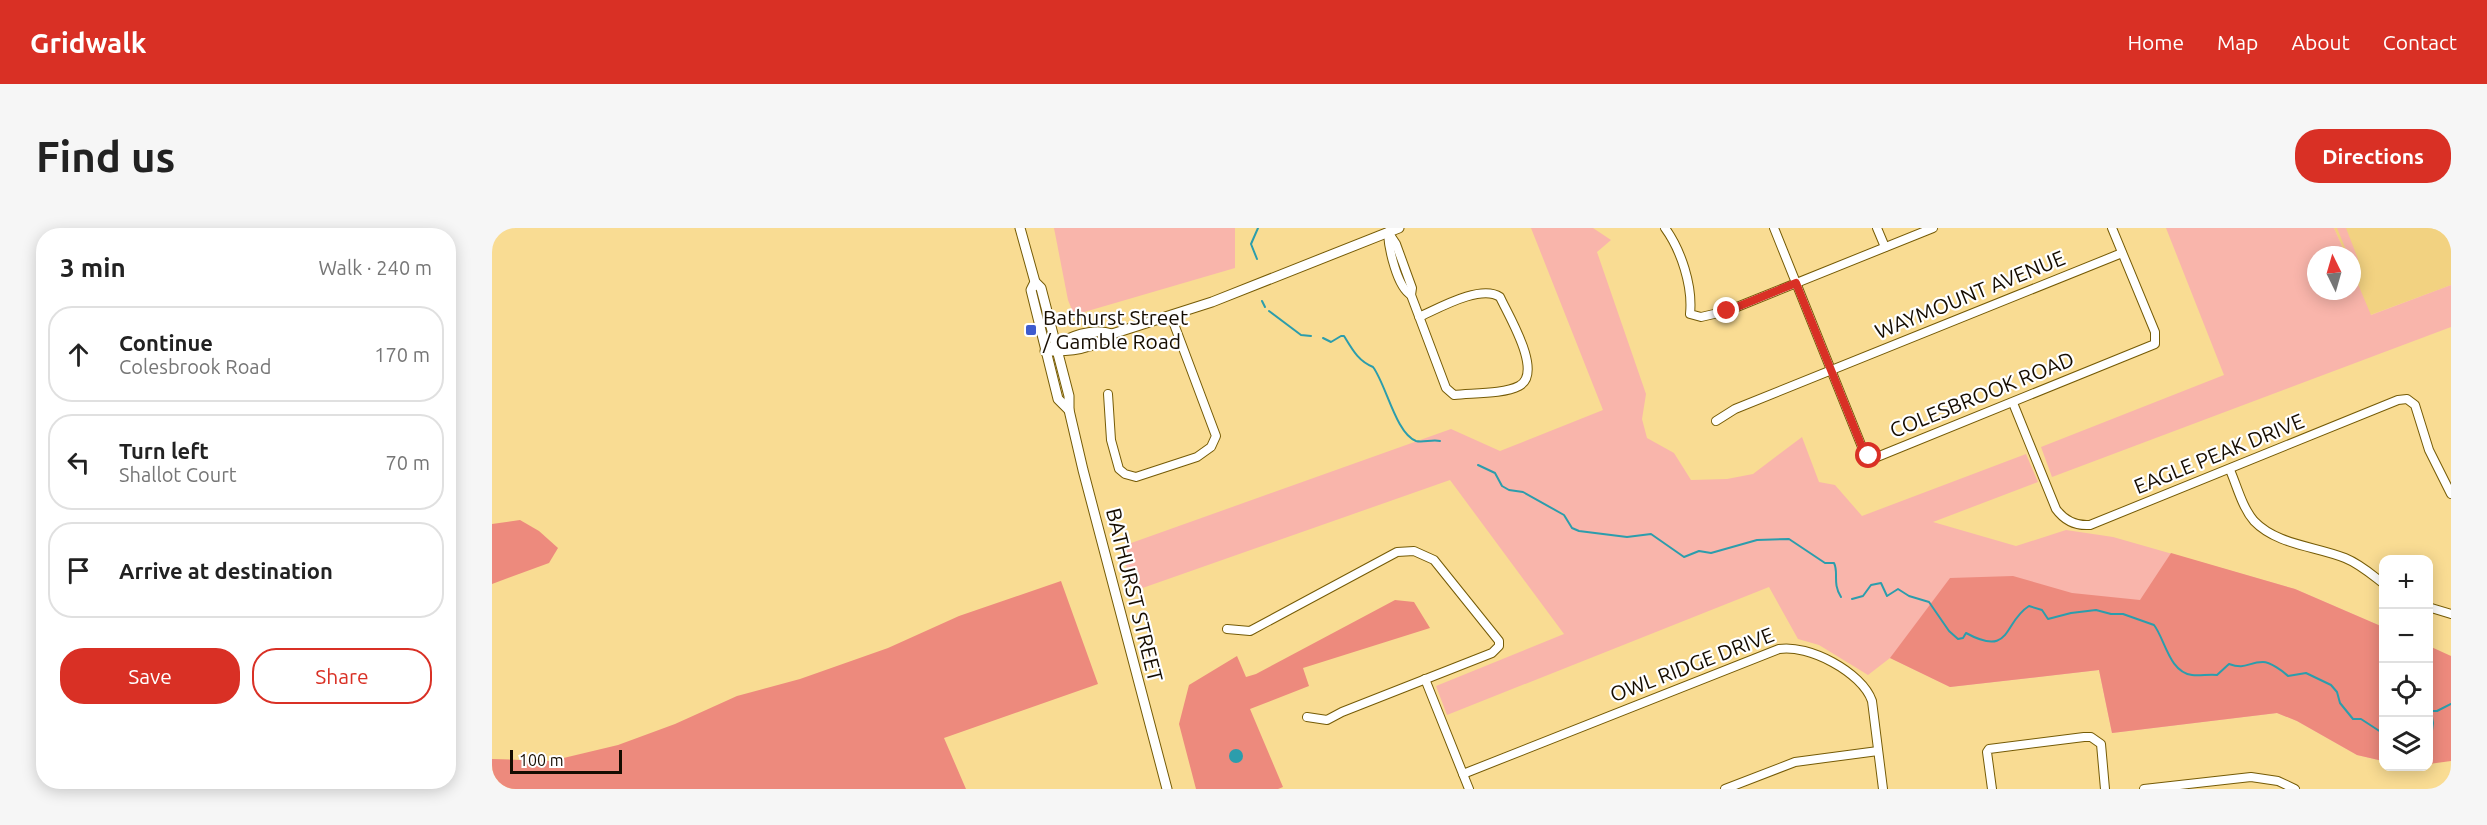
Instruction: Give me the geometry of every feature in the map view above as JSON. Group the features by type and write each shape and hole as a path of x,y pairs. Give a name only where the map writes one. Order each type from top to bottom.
{"main road":[{"name":"BATHURST STREET","path":"1020,228 1035,282 1041,288 1058,347 1070,396 1069,410 1167,789"},
{"path":"1045,351 1058,347 1071,351 1103,342 1112,334 1171,316 1399,228"},
{"name":"BATHURST STREET","path":"1035,282 1031,290 1045,351 1058,399 1069,410"}],"street":[{"path":"1665,228 1684,270 1691,302 1690,314 1701,317 1727,311 1933,228"},
{"name":"COLESBROOK ROAD","path":"1774,228 1862,447 1869,456 1877,457 2155,344 2155,332 2112,228"},
{"path":"1877,228 1886,247"},
{"path":"1388,232 1389,247 1395,266 1405,292 1411,295 1419,317 1446,388 1454,395 1510,389 1520,385 1528,376 1529,366 1517,332 1500,297 1495,294 1481,292 1419,317"},
{"name":"WAYMOUNT AVENUE","path":"1716,421 1735,409 2122,254"},
{"path":"1108,394 1111,440 1119,469 1125,474 1136,477 1197,457 1211,447 1216,436 1171,316"},
{"name":"EAGLE PEAK DRIVE","path":"2013,403 2056,509 2060,515 2075,524 2090,525 2398,400 2406,399 2415,405 2429,450 2451,494"},
{"path":"2230,470 2247,511 2266,531 2281,538 2346,558 2363,567 2379,580"},
{"path":"1227,628 1250,631 1397,552 1414,551 1434,560 1496,636 1499,646 1492,653 1327,720 1307,717"},
{"path":"2432,609 2451,614"},
{"name":"OWL RIDGE DRIVE","path":"1463,774 1787,647 1812,653 1851,674 1863,684 1872,701 1883,789"},
{"path":"1425,679 1469,789"},
{"path":"1992,789 1987,752 1989,749 1998,746 2091,737 2101,744 2105,789"},
{"path":"1725,789 1795,762 1878,751"},
{"path":"2144,789 2251,777 2278,781 2295,789"}],"shaded area":[{"path":"1054,228 1235,228 1235,268 1074,315 1068,300"},
{"path":"1531,228 1593,228 1611,240 1597,252 1646,394 1642,419 1647,438 1674,453 1691,480 1727,479 1753,474 1802,437 1819,482 1835,485 1862,516 2026,454 2038,482 1933,522 2016,546 2066,530 2113,537 2295,589 2379,625 2379,760 2357,755 2297,721 2277,713 2112,733 2099,670 1950,687 1890,658 1868,675 1819,645 1798,639 1769,587 1447,715 1436,686 1564,634 1450,480 1134,591 1120,547 1451,429 1500,451 1603,410"},
{"path":"2166,228 2334,228 2342,246 2307,246 2307,300 2361,300 2361,291 2371,315 2451,285 2451,327 2052,477 2041,447 2224,375"},
{"path":"2334,228 2443,228 2451,249 2451,285 2370,315 2361,292 2361,246 2342,246"},
{"path":"2337,228 2346,228 2353,246 2344,246"},
{"path":"520,520 539,531 558,548 549,563 492,584 492,524"},
{"path":"2171,553 2295,589 2379,625 2379,760 2357,755 2297,721 2277,713 2112,733 2099,670 1950,687 1890,658 1950,578 2013,576 2072,593 2140,600"},
{"path":"1061,581 1098,684 944,738 966,789 492,789 492,759 551,761 618,745 675,724 737,696 800,679 888,648 959,616"},
{"path":"1395,600 1414,602 1430,628 1303,668 1309,686 1250,709 1283,787 1278,789 1196,789 1179,724 1189,685 1237,656 1246,677 1256,674"},
{"path":"2433,648 2451,656 2451,761 2433,763"}],"water":[{"path":"1236,749 1241,751 1243,756 1241,761 1236,763 1231,761 1229,756 1231,751"}],"waterway":[{"path":"1257,259 1251,244 1258,228"},
{"path":"1262,301 1265,307"},
{"path":"1269,311 1301,335 1311,336"},
{"path":"1323,338 1331,342 1344,336 1359,358 1373,367 1397,419 1409,437 1416,441 1440,441"},
{"path":"1478,465 1495,473 1502,486 1509,490 1523,492 1564,515 1572,528 1579,531 1627,537 1651,534 1684,557 1699,551 1711,553 1757,540 1789,539 1825,563 1834,563 1838,592 1841,597"},
{"path":"1852,599 1863,596 1871,585 1881,583 1887,596 1898,589 1909,596 1929,602 1949,631 1958,639 1963,638 1966,633 1992,642 2005,635 2015,620 2029,606 2042,610 2048,619 2096,610 2123,614 2154,625 2168,654 2184,673 2217,675 2229,664 2243,666 2263,662 2273,665 2288,676 2306,673 2331,685 2337,692 2340,703 2353,719 2361,719 2379,731"},
{"path":"2432,717 2431,711 2437,711 2451,704"}],"place":[{"name":"Bathurst Street / Gamble Road","path":"1031,330"}],"route":[{"path":"1727,311 1796,283 1862,447 1869,456"}]}
